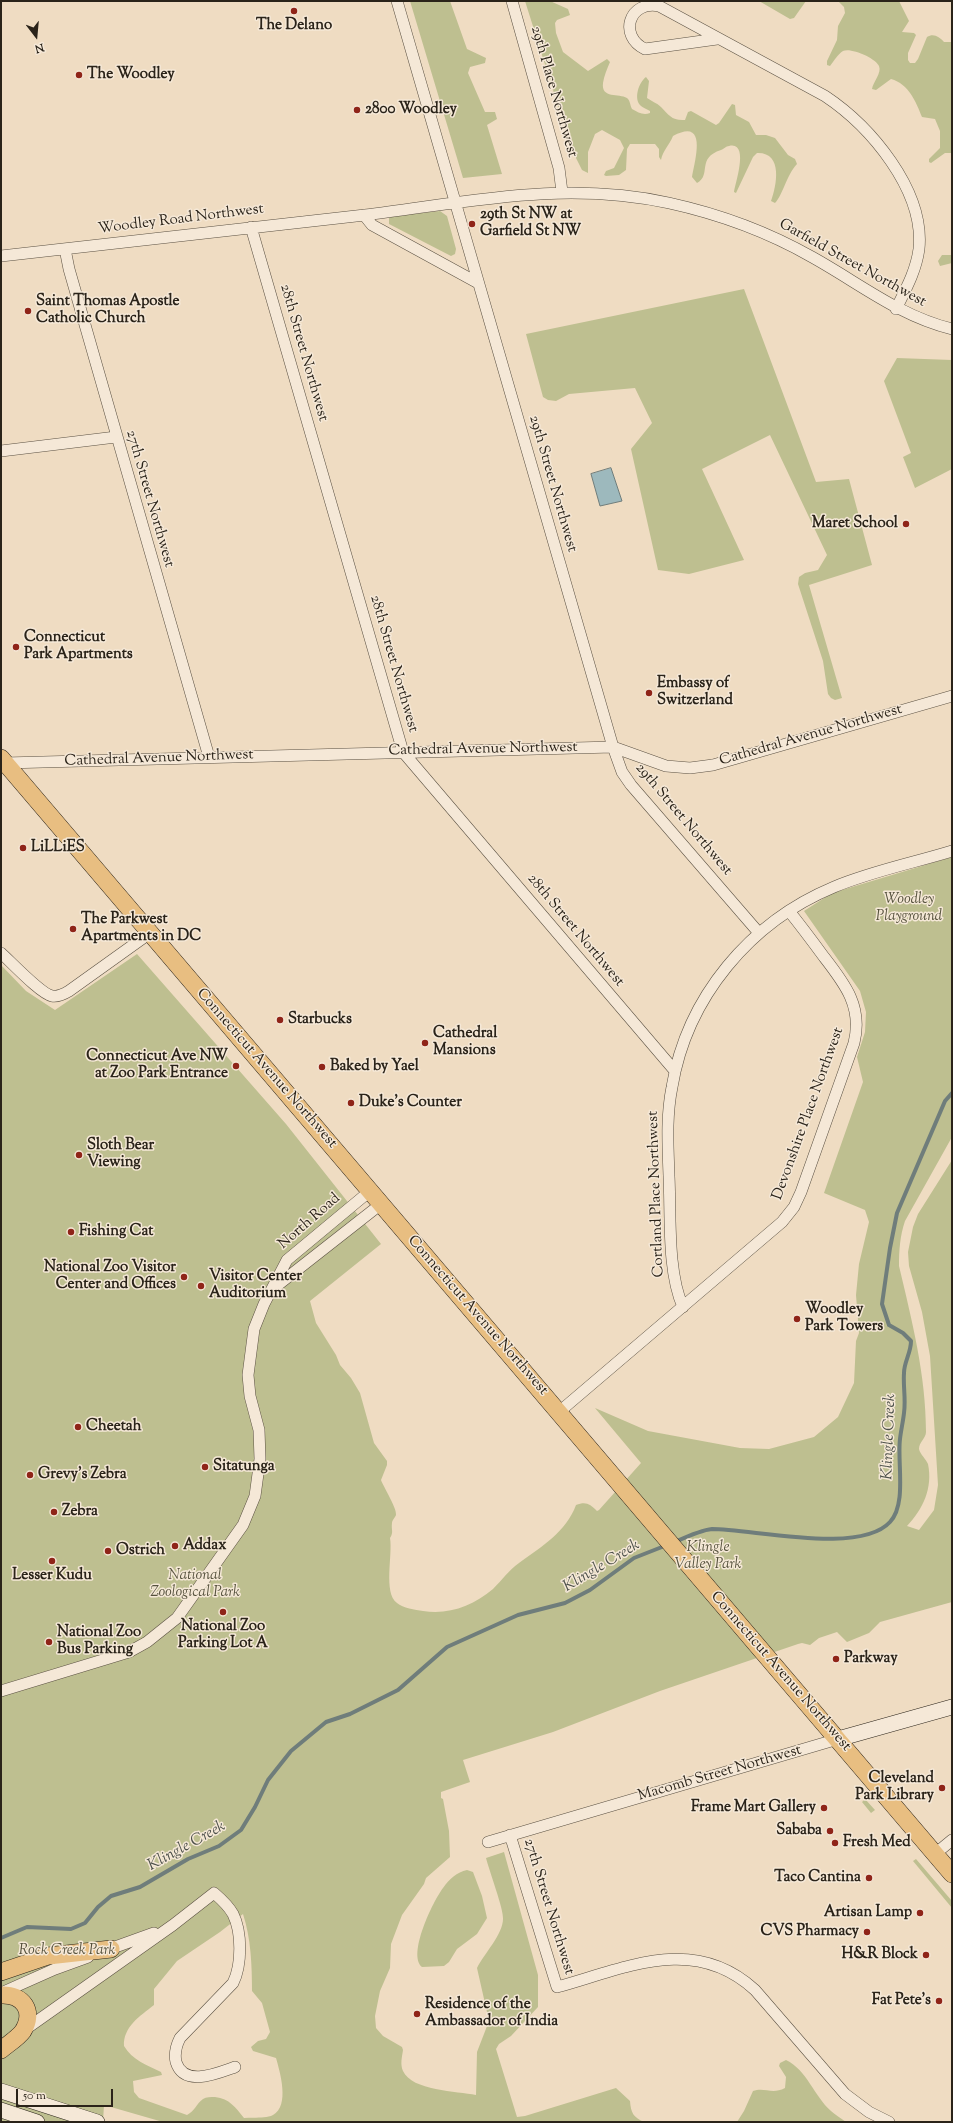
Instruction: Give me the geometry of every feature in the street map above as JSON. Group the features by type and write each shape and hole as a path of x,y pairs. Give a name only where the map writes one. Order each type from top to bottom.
{"main road":[{"name":"Connecticut Avenue Northwest","path":"2,762 382,1204 952,1874"},
{"name":"Macomb Street Northwest","path":"838,1740 952,1707"},
{"path":"1,1972 48,1956 111,1948"},
{"path":"1,1994 11,1995 17,1998 26,2006 28,2013 22,2031 1,2050"},
{"path":"6,2093 97,2122"},
{"path":"1,2110 37,2122"}],"street":[{"name":"29th Street Northwest","path":"397,1 613,747 622,772 631,785 759,933"},
{"name":"29th Place Northwest","path":"512,1 558,168 562,192"},
{"path":"717,39 675,44 654,49 645,49 638,45 632,38 629,22 638,9 644,5 652,4 659,6 717,39 806,84 837,104 867,131 886,156 911,200 917,218 919,236 916,266 896,309"},
{"name":"Garfield Street Northwest","path":"454,202 538,192 600,193 650,199 725,218 798,249 896,309 925,321 952,329"},
{"name":"Woodley Road Northwest","path":"1,256 364,215 454,202"},
{"path":"364,215 376,227 478,283"},
{"name":"28th Street Northwest","path":"251,227 403,752 675,1071"},
{"name":"27th Street Northwest","path":"65,249 69,269 116,437 208,758"},
{"path":"1,452 116,437"},
{"name":"Cathedral Avenue Northwest","path":"2,762 613,747 666,766 685,768 701,767 952,696"},
{"name":"Cortland Place Northwest","path":"683,1307 674,1278 668,1143 669,1108 675,1071 685,1037 707,994 735,955 759,933 789,911 812,897 845,883 952,851"},
{"name":"Devonshire Place Northwest","path":"559,1412 782,1222 794,1207 856,1036 856,1008 848,989 789,911"},
{"path":"1,953 42,991 47,994 57,996 69,991 150,933"},
{"name":"North Road","path":"274,1288 287,1260 370,1191"},
{"name":"North Road","path":"274,1288 382,1204"},
{"path":"1,1691 129,1652 147,1642 176,1618 243,1525 255,1496 260,1459 259,1430 250,1396 248,1375 250,1353 254,1329 264,1304 274,1288"},
{"name":"Macomb Street Northwest","path":"488,1842 838,1740"},
{"name":"27th Street Northwest","path":"510,1835 557,1988 661,1959 689,1959 716,1966 737,1976 754,1990 845,2094 869,2112 889,2122"},
{"path":"935,1854 952,1840"},
{"path":"22,2031 173,1925 214,1893 233,1914 238,1934 239,1965 237,1975 233,1983 180,2038 176,2047 175,2056 178,2066 184,2073 191,2075 212,2075 235,2066"},
{"path":"1,1994 55,1969 173,1925"}],"green space":[{"path":"410,1 450,1 467,49 486,58 485,63 470,67 468,73 485,112 495,112 497,119 487,125 502,174 463,178"},
{"path":"525,1 550,1 568,9 570,15 557,20 555,23 556,33 563,52 588,71 607,59 610,62 603,80 603,88 611,95 627,98 632,109 638,112 643,114 650,113 650,111 641,106 637,99 639,87 643,79 646,77 649,81 647,98 677,120 685,120 688,112 691,111 716,125 732,104 735,105 736,115 749,122 756,135 766,135 775,138 788,155 795,159 797,164 790,174 778,200 775,203 771,201 775,187 776,171 771,158 765,154 757,153 753,157 736,193 734,192 740,164 739,150 735,146 727,146 722,150 713,153 706,162 704,176 697,183 692,177 697,152 697,143 695,136 691,132 684,132 673,136 663,153 661,160 659,157 659,149 655,144 630,144 627,149 626,170 619,175 606,176 604,175 606,171 614,168 624,148 620,140 602,130 595,134 588,152 588,173 582,170 572,150"},
{"path":"759,1 806,1 794,18 790,19"},
{"path":"838,1 899,1 909,21 902,32 914,33 916,35 908,53 908,60 910,63 915,63 918,59 927,37 934,36 938,37 944,42 952,42 952,153 945,153 931,163 929,162 929,159 940,148 940,131 935,119 922,117 911,94 897,81 891,79 876,90 872,89 880,69 877,63 873,60 857,52 846,50 839,54 830,66 827,65 827,61 837,40 838,26 845,13 844,7"},
{"path":"440,211 447,216 456,249 455,254 451,256 389,224 389,218 393,216"},
{"path":"942,255 952,255 952,263 940,266 938,261"},
{"path":"744,289 816,482 849,479 872,565 809,585 842,698 835,700 828,694 823,661 798,584 799,577 805,573 818,570 827,555 770,435 702,469 744,560 689,574 658,570 631,449 652,423 635,388 569,394 556,401 548,400 543,397 526,334"},
{"path":"897,358 952,360 952,469 915,488 903,457 911,453 884,381"},
{"path":"952,857 952,1137 905,1221 900,1243 899,1266 909,1307 924,1390 926,1434 920,1444 919,1449 928,1464 928,1490 918,1513 907,1526 919,1530 934,1510 938,1485 930,1356 922,1312 909,1266 908,1252 913,1227 918,1214 952,1160 952,1602 880,1622 869,1633 847,1642 837,1632 819,1638 810,1645 802,1643 798,1644 660,1691 553,1732 463,1760 470,1782 441,1792 441,1798 443,1799 449,1831 450,1857 426,1878 424,1884 402,1915 391,1944 390,1968 380,1991 375,2016 376,2028 383,2036 402,2047 402,2068 408,2078 416,2083 436,2089 476,2095 477,2052 489,2021 477,1968 497,1937 503,1919 499,1899 486,1858 504,1852 538,1975 538,2007 511,2036 499,2044 496,2049 517,2117 525,2116 616,2088 630,2101 632,2112 635,2116 644,2122 163,2122 104,2105 103,2122 1,2122 1,965 26,991 55,1010 137,954 286,1124 381,1244 310,1301 316,1323 336,1355 340,1365 351,1378 360,1393 374,1443 387,1461 387,1465 381,1480 396,1512 392,1522 392,1532 390,1538 390,1591 397,1603 402,1606 423,1611 442,1612 460,1608 469,1604 493,1589 515,1566 544,1545 559,1531 572,1515 576,1505 585,1503 597,1511 599,1510 641,1463 595,1408 648,1431 740,1448 769,1449 814,1437 838,1417 854,1383 856,1341 859,1333 856,1295 859,1264 869,1222 865,1210 824,1193 863,1082 857,1057 865,1032 866,1012 860,991 804,911 832,893","holes":["243,1914 246,1923 252,1972 252,1991 262,2003 270,2032 266,2039 258,2041 251,2047 253,2051 276,2058 282,2088 281,2104 278,2111 273,2115 266,2117 244,2118 235,2107 225,2100 210,2097 203,2099 192,2112 187,2115 139,2098 134,2092 133,2081 162,2075 161,2072 140,2062 127,2051 124,2046 124,2039 129,2028 133,2022 154,2005 154,1989 177,1961 220,1932"]},
{"path":"865,1799 875,1810 871,1813 862,1802"},
{"path":"916,1859 952,1901 952,1908 913,1861"},
{"path":"467,1870 473,1872 482,1896 487,1918 477,1934 457,1949 449,1962 444,1966 422,1967 418,1961 419,1940 433,1904 454,1876"},
{"path":"786,2060 800,2070 825,2105 846,2122 737,2122 753,2091 776,2091 785,2088 786,2077 779,2066 780,2063"}],"water":[{"path":"611,468 622,501 600,506 591,474"}],"waterway":[{"name":"Klingle Creek","path":"675,1542 698,1532 712,1529 805,1538 831,1539 855,1537 875,1532 890,1522 895,1514 900,1494 899,1448 905,1408 904,1369 910,1350 911,1341 903,1333 889,1325 882,1304 890,1248 897,1213 945,1101 952,1093"},
{"name":"Klingle Creek","path":"1,1938 27,1927 71,1929 85,1923 98,1907 111,1896 140,1887 188,1859 219,1846 241,1830 255,1807 268,1780 291,1751 326,1722 350,1714 398,1690 447,1647 518,1615 565,1603 590,1590 634,1558 667,1545"}],"place":[{"name":"The Delano","path":"294,11"},
{"name":"The Woodley","path":"79,75"},
{"name":"2800 Woodley","path":"357,110"},
{"name":"29th St NW at Garfield St NW","path":"472,224"},
{"name":"Saint Thomas Apostle Catholic Church","path":"28,311"},
{"name":"Maret School","path":"906,524"},
{"name":"Connecticut Park Apartments","path":"16,647"},
{"name":"Embassy of Switzerland","path":"649,693"},
{"name":"LiLLiES","path":"23,848"},
{"name":"The Parkwest Apartments in DC","path":"73,929"},
{"name":"Starbucks","path":"280,1020"},
{"name":"Cathedral Mansions","path":"425,1043"},
{"name":"Connecticut Ave NW at Zoo Park Entrance","path":"236,1066"},
{"name":"Baked by Yael","path":"322,1067"},
{"name":"Duke's Counter","path":"351,1103"},
{"name":"Sloth Bear Viewing","path":"79,1155"},
{"name":"Fishing Cat","path":"71,1232"},
{"name":"National Zoo Visitor Center and Offices","path":"184,1277"},
{"name":"Visitor Center Auditorium","path":"201,1286"},
{"name":"Woodley Park Towers","path":"797,1319"},
{"name":"Cheetah","path":"78,1427"},
{"name":"Sitatunga","path":"205,1467"},
{"name":"Grevy's Zebra","path":"30,1475"},
{"name":"Zebra","path":"54,1512"},
{"name":"Addax","path":"175,1546"},
{"name":"Ostrich","path":"108,1551"},
{"name":"Lesser Kudu","path":"52,1561"},
{"name":"National Zoo Parking Lot A","path":"223,1612"},
{"name":"National Zoo Bus Parking","path":"49,1642"},
{"name":"Parkway","path":"836,1659"},
{"name":"Cleveland Park Library","path":"942,1788"},
{"name":"Frame Mart Gallery","path":"824,1808"},
{"name":"Sababa","path":"830,1831"},
{"name":"Fresh Med","path":"835,1843"},
{"name":"Taco Cantina","path":"869,1878"},
{"name":"Artisan Lamp","path":"920,1913"},
{"name":"CVS Pharmacy","path":"867,1932"},
{"name":"H&R Block","path":"926,1955"},
{"name":"Fat Pete's","path":"939,2001"},
{"name":"Residence of the Ambassador of India","path":"417,2014"}],"park label":[{"name":"Woodley Playground","path":"909,908"},
{"name":"Klingle Valley Park","path":"708,1556"},
{"name":"National Zoological Park","path":"195,1584"},
{"name":"Rock Creek Park","path":"67,1951"}]}
